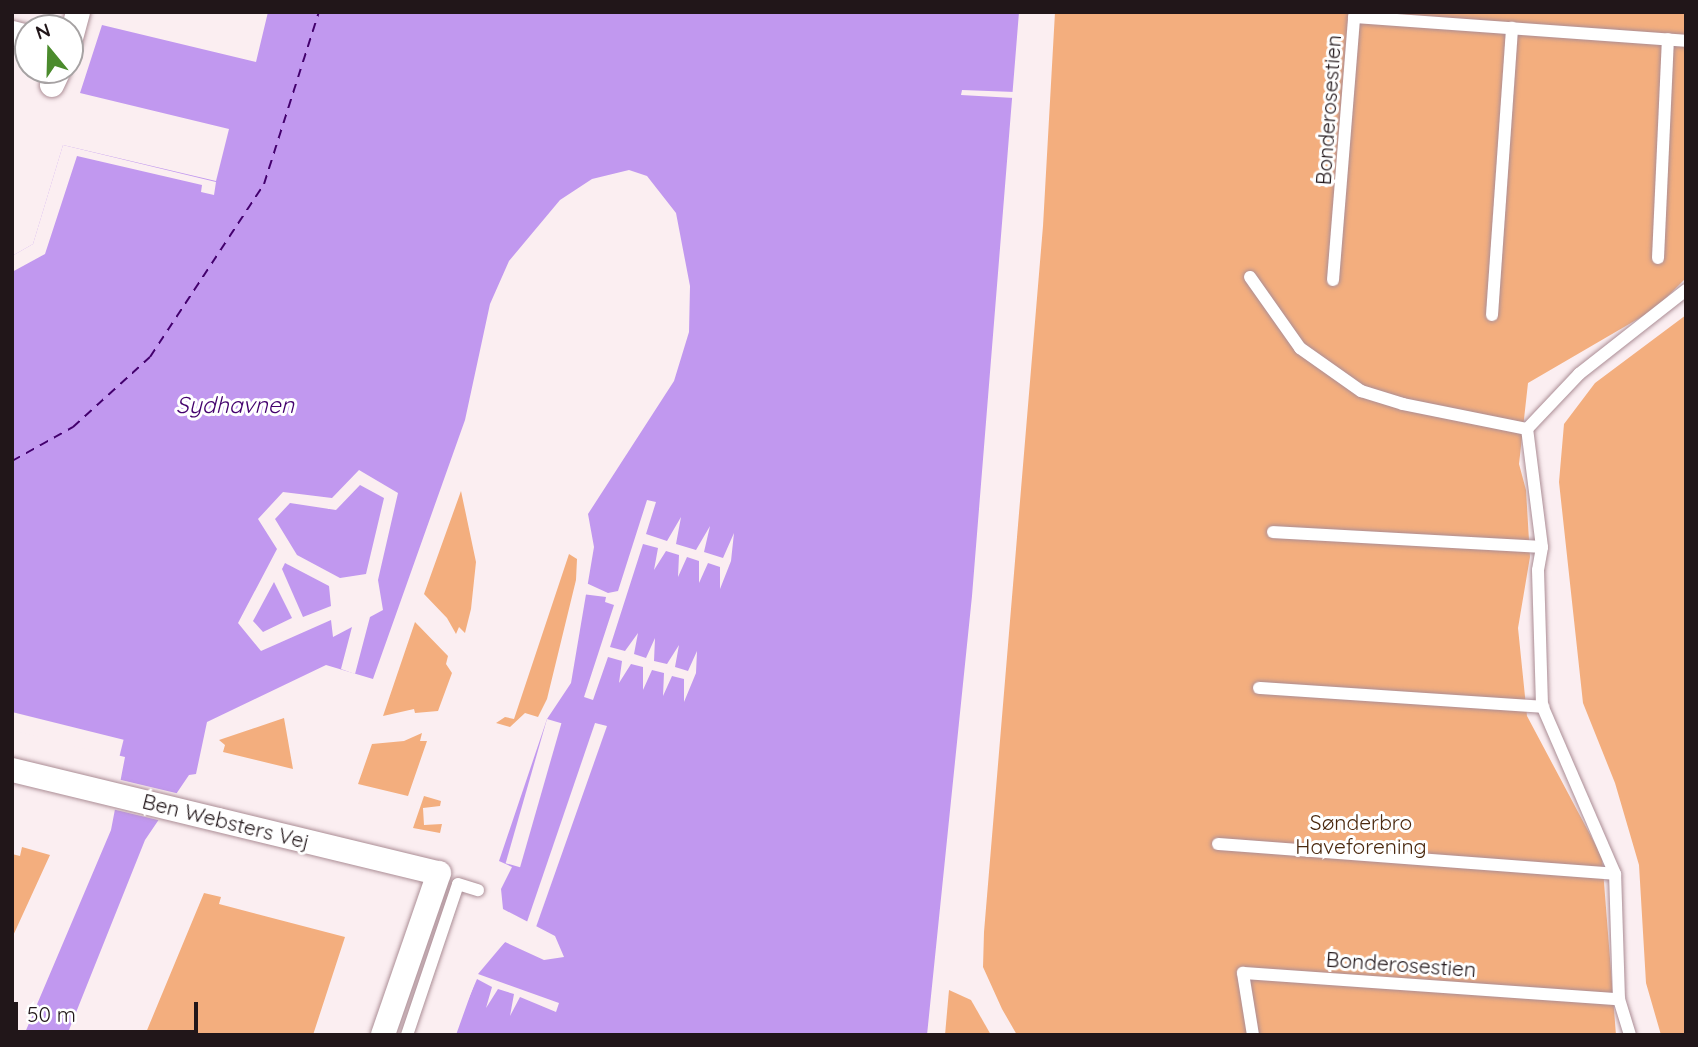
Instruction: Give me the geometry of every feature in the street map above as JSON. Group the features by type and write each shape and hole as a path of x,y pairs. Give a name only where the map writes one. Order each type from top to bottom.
{"street":[{"name":"Ben Websters Vej","path":"12,770 439,873 383,1035"}],"lane":[{"name":"Bonderosestien","path":"1334,281 1354,17 1686,41"},
{"path":"1492,315 1512,28"},
{"path":"1658,258 1668,39"},
{"path":"1250,277 1300,348 1361,391 1403,404 1527,429"},
{"path":"1527,429 1579,374 1647,325 1686,290"},
{"path":"1527,429 1542,547 1539,666 1543,707 1615,874 1619,999 1630,1035"},
{"path":"1273,532 1542,547"},
{"path":"1259,688 1543,707"},
{"path":"1218,844 1615,874"},
{"path":"407,1035 458,884 478,890"},
{"name":"Bonderosestien","path":"1253,1035 1243,973 1619,999"}],"green space":[{"name":"Sønderbro Haveforening","path":"1055,12 1686,12 1686,278 1655,309 1528,383 1519,464 1526,490 1530,557 1518,628 1527,716 1602,857 1616,1035 1017,1035 1002,1009 983,967 984,932 1043,226"},
{"path":"1686,315 1686,1035 1661,1035 1646,983 1639,865 1615,783 1583,703 1559,482 1564,424 1595,383"},
{"path":"461,491 476,562 471,609 465,633 459,627 456,634 447,618 424,594"},
{"path":"569,554 577,559 576,580 547,699 538,717 525,713 510,727 496,723 505,717 514,719"},
{"path":"415,622 448,656 446,664 452,673 438,711 415,713 414,709 383,716"},
{"path":"284,718 293,769 223,752 225,745 219,740"},
{"path":"422,733 420,741 427,741 408,796 358,784 372,744 404,741"},
{"path":"424,796 441,801 440,806 423,808 424,825 442,824 440,833 413,828"},
{"path":"22,847 50,855 12,938 12,854 20,856"},
{"path":"204,893 221,897 219,904 345,937 313,1035 145,1035"},
{"path":"949,990 971,1000 991,1035 945,1035"}],"water":[{"name":"Sydhavnen","path":"268,12 1019,12 972,596 927,1035 456,1035 481,965 505,942 544,960 564,957 555,936 503,909 501,889 512,867 499,861 547,719 571,683 594,547 588,514 674,381 689,332 690,286 676,213 647,176 629,170 592,179 560,200 509,261 490,304 465,420 373,679 326,665 207,722 196,774 189,775 145,840 67,1035 24,1035 111,830 125,757 12,730 12,256 33,244 63,145 216,181 229,129 80,93 102,25 256,62"}],"pier":[{"path":"962,90 1015,92 1014,98 961,95"},
{"path":"63,145 216,182 214,195 201,192 202,185 77,156 45,254 12,272 12,256 33,244"},
{"path":"359,470 398,493 378,580 383,610 370,617 355,674 341,669 352,627 333,637 331,620 261,651 238,623 277,549 258,519 283,492 332,498","holes":["360,485 384,498 366,574 340,578 297,555 275,519 290,503 336,510","285,563 329,586 331,606 303,617 282,569","274,582 292,618 263,632 253,621"]},
{"path":"647,500 656,502 646,534 667,541 681,517 676,544 696,550 710,526 704,552 723,558 734,533 731,561 720,589 720,567 708,563 699,583 699,561 687,557 678,577 679,555 666,551 654,570 658,548 643,544 610,647 625,651 638,633 634,654 646,658 655,638 654,661 667,664 679,645 675,667 688,671 697,651 696,673 684,702 684,679 672,676 663,696 664,673 652,670 643,690 643,667 631,664 619,683 622,661 608,657 593,700 584,697 614,605 605,602 606,597 582,594 584,582 608,593 618,591"},
{"path":"12,712 124,740 119,757 12,731"},
{"path":"547,719 561,723 520,867 506,863"},
{"path":"595,723 607,726 536,927 527,922"},
{"path":"117,779 180,794 162,821 112,809"},
{"path":"502,941 505,942 478,974 559,1003 556,1012 520,997 510,1016 514,994 498,989 486,1008 492,987 477,979 453,1035 478,964"}],"ferry route":[{"path":"12,461 73,427 150,357 264,184 319,12"}]}
